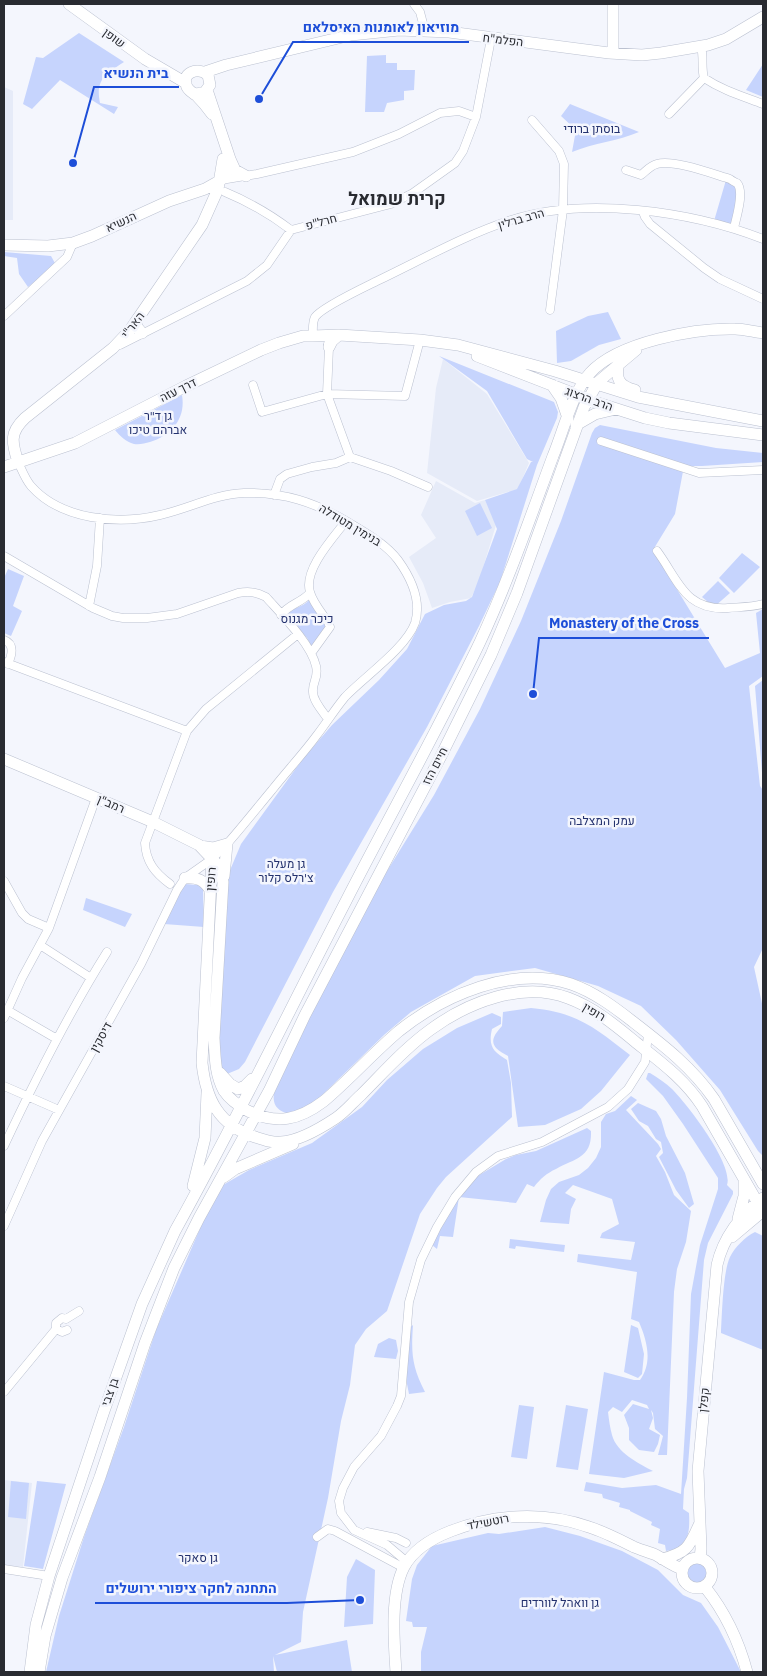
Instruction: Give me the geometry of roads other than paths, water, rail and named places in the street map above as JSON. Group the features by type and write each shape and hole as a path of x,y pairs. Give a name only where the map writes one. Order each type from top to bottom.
{"street":[{"name":"שופן","path":"69,4 125,46 152,63 188,78"},
{"path":"414,4 420,12 425,31"},
{"path":"613,4 613,53"},
{"name":"הפלמ\"ח","path":"207,81 239,62 351,35 392,30 449,32 491,39 613,53 652,54 702,47 726,39 763,17"},
{"name":"חרל\"פ","path":"114,348 248,281 267,265 291,230 392,204 413,193 455,163 463,151 476,116 491,39"},
{"path":"702,47 704,78 734,94 763,104"},
{"path":"216,118 188,89 188,78 199,70 207,81 226,159 235,170 246,176"},
{"path":"669,114 704,78"},
{"path":"194,94 202,94 207,81"},
{"path":"221,180 353,152 399,134 440,113 459,111 476,116"},
{"path":"532,120 558,151 564,164 563,210 550,310"},
{"path":"209,183 226,159"},
{"name":"האר\"י","path":"18,462 13,438 18,425 114,348 136,322 197,234 221,180 226,159"},
{"path":"626,170 641,174 654,164 674,163 730,179 737,183 740,195 734,228"},
{"name":"הנשיא","path":"169,201 182,193 221,180"},
{"name":"הנשיא","path":"4,245 48,246 73,243 169,201 206,189 221,180"},
{"path":"225,192 247,200 268,212 291,230"},
{"path":"191,194 206,199 210,208"},
{"name":"הרב ברלין","path":"318,335 313,324 317,315 364,288 496,225 531,214 563,210 604,209 643,212 687,217 734,228 763,239"},
{"path":"643,212 644,218 650,224 704,268 763,299"},
{"path":"4,316 68,257 73,243"},
{"path":"136,322 137,327 142,333"},
{"path":"562,374 606,360 626,350 676,335 718,329 738,329 763,333"},
{"path":"318,335 329,347"},
{"name":"הרב הרצוג","path":"318,335 420,340 470,347 647,399 763,421"},
{"name":"דרך עזה","path":"4,466 75,442 248,356 279,343 303,336 318,335"},
{"path":"339,335 332,341 329,347 327,394 350,457"},
{"path":"253,385 262,412 327,394 405,396 420,340"},
{"name":"הרב הרצוג","path":"420,340 463,350 617,409 669,423 763,435"},
{"name":"חיים הזז","path":"583,396 619,363 646,344"},
{"name":"חיים הזז","path":"230,1126 429,744 479,643 583,396 584,381 594,369 606,360"},
{"path":"619,363 617,378 623,386 680,402 700,410"},
{"path":"552,385 563,401 572,421 617,409"},
{"name":"חיים הזז","path":"246,1134 269,1091 305,1015 440,758 491,655 517,593 572,421"},
{"path":"601,441 698,473 763,470"},
{"path":"274,495 280,479 287,474 312,466 336,463 350,457 391,471 428,487"},
{"name":"בנימין מטודלה","path":"18,462 30,485 44,498 74,513 100,518 149,518 228,495 242,493 274,495 307,501 346,521 382,544 397,558 407,573 417,601 415,622 404,641 345,697 227,844"},
{"path":"90,606 96,574 100,518"},
{"path":"312,652 330,627 310,592 308,581 316,562 346,521"},
{"path":"657,551 684,591 702,607 716,609 751,607 763,604"},
{"path":"4,556 90,606 112,616 147,618 186,612 247,591 266,597 312,652 317,667 317,677 312,692 328,719"},
{"path":"281,615 286,608 305,598 310,592"},
{"path":"170,884 159,876 150,864 146,855 145,844 187,731 206,709 298,634"},
{"path":"4,640 9,643 12,653 6,663 187,731"},
{"name":"רמב\"ן","path":"4,759 153,822 199,845 212,859"},
{"path":"57,1039 5,1014 49,928 96,798"},
{"path":"199,845 213,848 227,844 223,882"},
{"name":"דיסקין","path":"4,1226 42,1141 141,964 171,900 185,878 212,859 227,844"},
{"name":"רופין","path":"212,859 220,868 223,882 214,1038 215,1062 219,1080 224,1091 241,1107 256,1115 276,1119 292,1117 307,1112 324,1101 386,1043 420,1016 454,998 496,983 523,979 548,979 572,985 597,996 685,1064 705,1086 763,1184"},
{"name":"רופין","path":"212,859 202,1063 207,1086 218,1111 230,1126 246,1134 268,1141 283,1142 310,1133 339,1116 429,1030 460,1011 499,996 535,992 567,998 602,1016 676,1074 694,1094 762,1207"},
{"path":"185,878 200,879 210,890"},
{"path":"4,881 22,914 49,928"},
{"path":"40,945 90,978"},
{"path":"4,1146 57,1039 90,978 107,952"},
{"path":"406,1565 387,1545 357,1532 341,1513 340,1501 343,1488 354,1467 381,1436 397,1406 402,1389 409,1302 422,1260 437,1227 450,1204 476,1172 488,1162 498,1156 542,1142 608,1107 628,1089 645,1062 648,1034"},
{"path":"215,1062 226,1081 238,1088 245,1086 259,1070"},
{"path":"4,1086 59,1110"},
{"path":"186,1211 205,1138 207,1086"},
{"path":"269,1091 267,1103 270,1111 278,1116 292,1117"},
{"name":"בן צבי","path":"30,1672 36,1625 50,1576 130,1338 161,1261 230,1126"},
{"path":"220,1181 236,1169 290,1145 310,1133"},
{"name":"בן צבי","path":"39,1672 45,1636 62,1578 100,1477 145,1343 174,1268 199,1218 246,1134"},
{"path":"750,1160 763,1172"},
{"path":"743,1175 744,1193 741,1225 754,1223 763,1225"},
{"name":"קפלן","path":"700,1558 697,1490 699,1452 717,1265 724,1243 762,1207"},
{"path":"4,1392 56,1329 58,1320 66,1319 79,1311"},
{"path":"56,1329 62,1332 67,1330"},
{"name":"רוטשילד","path":"406,1565 419,1548 442,1534 486,1520 519,1516 542,1517 581,1524 659,1557 682,1569"},
{"path":"350,1524 365,1531 396,1538 406,1543"},
{"path":"659,1557 677,1555 686,1550 699,1524"},
{"path":"317,1537 328,1530 335,1531 406,1565"},
{"path":"700,1558 710,1564 713,1572 711,1580 705,1587 696,1589 688,1586 683,1578 682,1569 691,1559 700,1558"},
{"path":"396,1672 394,1617 396,1598 406,1565"},
{"path":"4,1569 50,1576"},
{"path":"705,1587 717,1602 736,1640 747,1672"}],"place":[{"name":"מוזיאון לאומנות האיסלאם","path":"259,99"},
{"name":"בית הנשיא","path":"73,163"},
{"name":"Monastery of the Cross","path":"533,694"},
{"name":"התחנה לחקר ציפורי ירושלים","path":"360,1600"}],"district":[{"name":"קרית שמואל","path":"397,199"}],"park label":[{"name":"בוסתן ברודי","path":"592,129"},
{"name":"גן ד\"ר אברהם טיכו","path":"158,423"},
{"name":"כיכר מגנוס","path":"307,619"},
{"name":"עמק המצלבה","path":"602,821"},
{"name":"גן מעלה צ'רלס קלור","path":"286,871"},
{"name":"גן סאקר","path":"198,1558"},
{"name":"גן וואהל לוורדים","path":"560,1603"}]}
